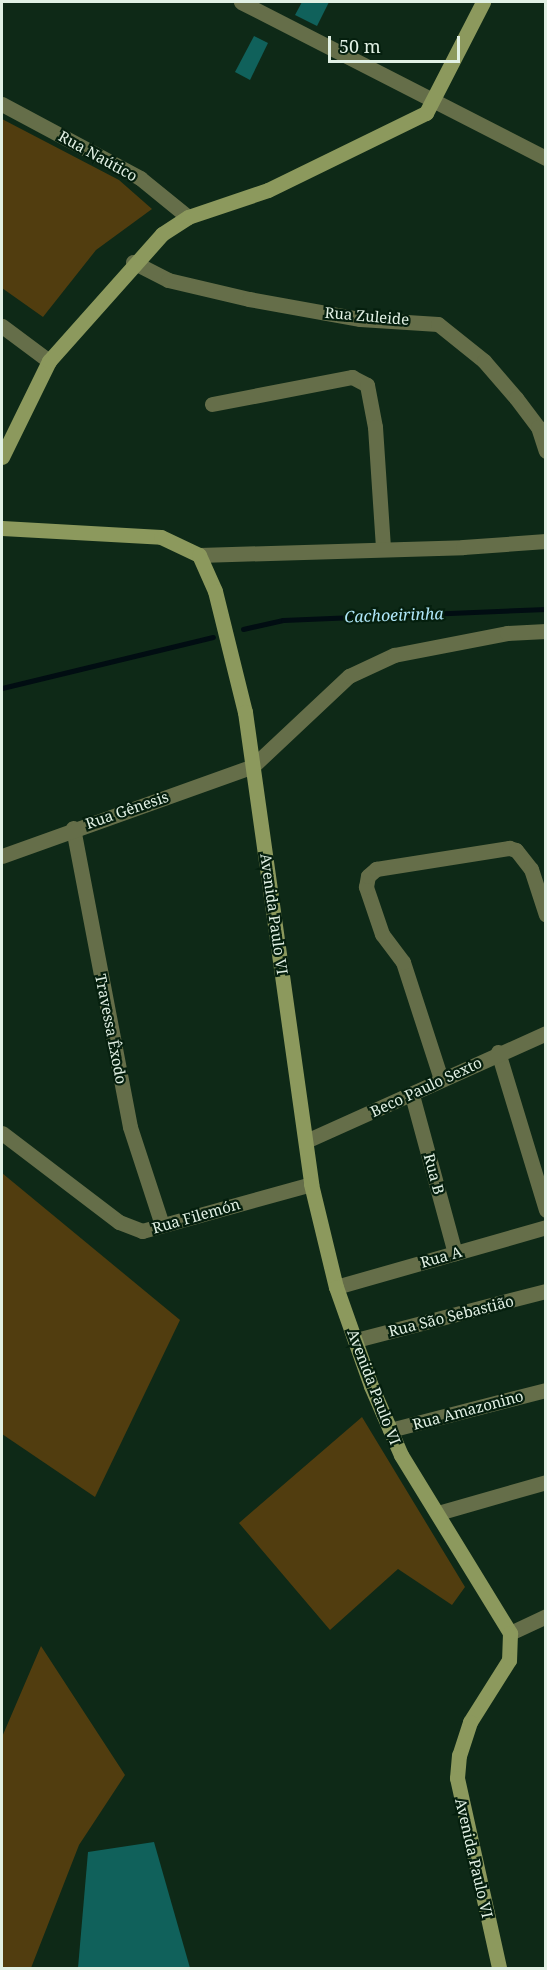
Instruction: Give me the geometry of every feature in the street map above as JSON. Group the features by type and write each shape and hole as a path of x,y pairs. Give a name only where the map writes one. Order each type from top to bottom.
{"street":[{"path":"241,2 546,158"},
{"path":"2,457 49,361 133,262 162,234 188,217 278,185 426,113 483,2"},
{"name":"Rua Naútico","path":"2,104 140,178 188,217"},
{"name":"Rua Zuleide","path":"133,262 168,280 249,299 360,319 438,324 484,361 516,398 538,427 546,451"},
{"path":"2,326 49,361"},
{"path":"212,404 352,377 367,385 375,427 383,547"},
{"path":"2,528 161,537 199,555 383,547 463,548 546,541"},
{"name":"Avenida Paulo VI","path":"199,555 215,591 245,712 311,1184 336,1287 390,1430 510,1633 509,1660 470,1722 459,1755 457,1778 499,1968"},
{"path":"253,766 349,676 394,655 507,633 546,631"},
{"name":"Rua Gênesis","path":"2,856 73,828 253,766"},
{"name":"Travessa Êxodo","path":"73,828 130,1127 162,1225"},
{"path":"441,1079 403,962 382,934 366,887 368,876 376,869 463,853 509,848 516,850 541,881 546,915"},
{"name":"Beco Paulo Sexto","path":"306,1141 412,1095 498,1052 546,1033"},
{"path":"498,1052 546,1210"},
{"name":"Rua B","path":"412,1095 455,1253"},
{"name":"Rua Filemón","path":"2,1133 119,1222 142,1231 311,1184"},
{"name":"Rua A","path":"336,1287 546,1227"},
{"name":"Rua São Sebastião","path":"356,1340 546,1291"},
{"name":"Rua Amazonino","path":"390,1430 546,1390"},
{"path":"438,1513 546,1482"},
{"path":"510,1633 546,1616"}],"shaded area":[{"path":"2,119 119,180 152,209 96,250 43,317 2,288"},
{"path":"2,1173 180,1320 95,1497 2,1434"},
{"path":"362,1417 465,1587 452,1605 398,1569 330,1630 239,1523"},
{"path":"41,1646 125,1775 79,1845 31,1968 2,1968 2,1737"}],"building":[{"path":"302,2 329,2 317,26 295,15"},
{"path":"254,36 268,43 250,80 235,72"},
{"path":"154,1842 190,1968 78,1968 88,1852"}],"waterway":[{"name":"Cachoeirinha","path":"243,629 283,620 546,609"},
{"name":"Cachoeirinha","path":"2,688 213,637"}]}
